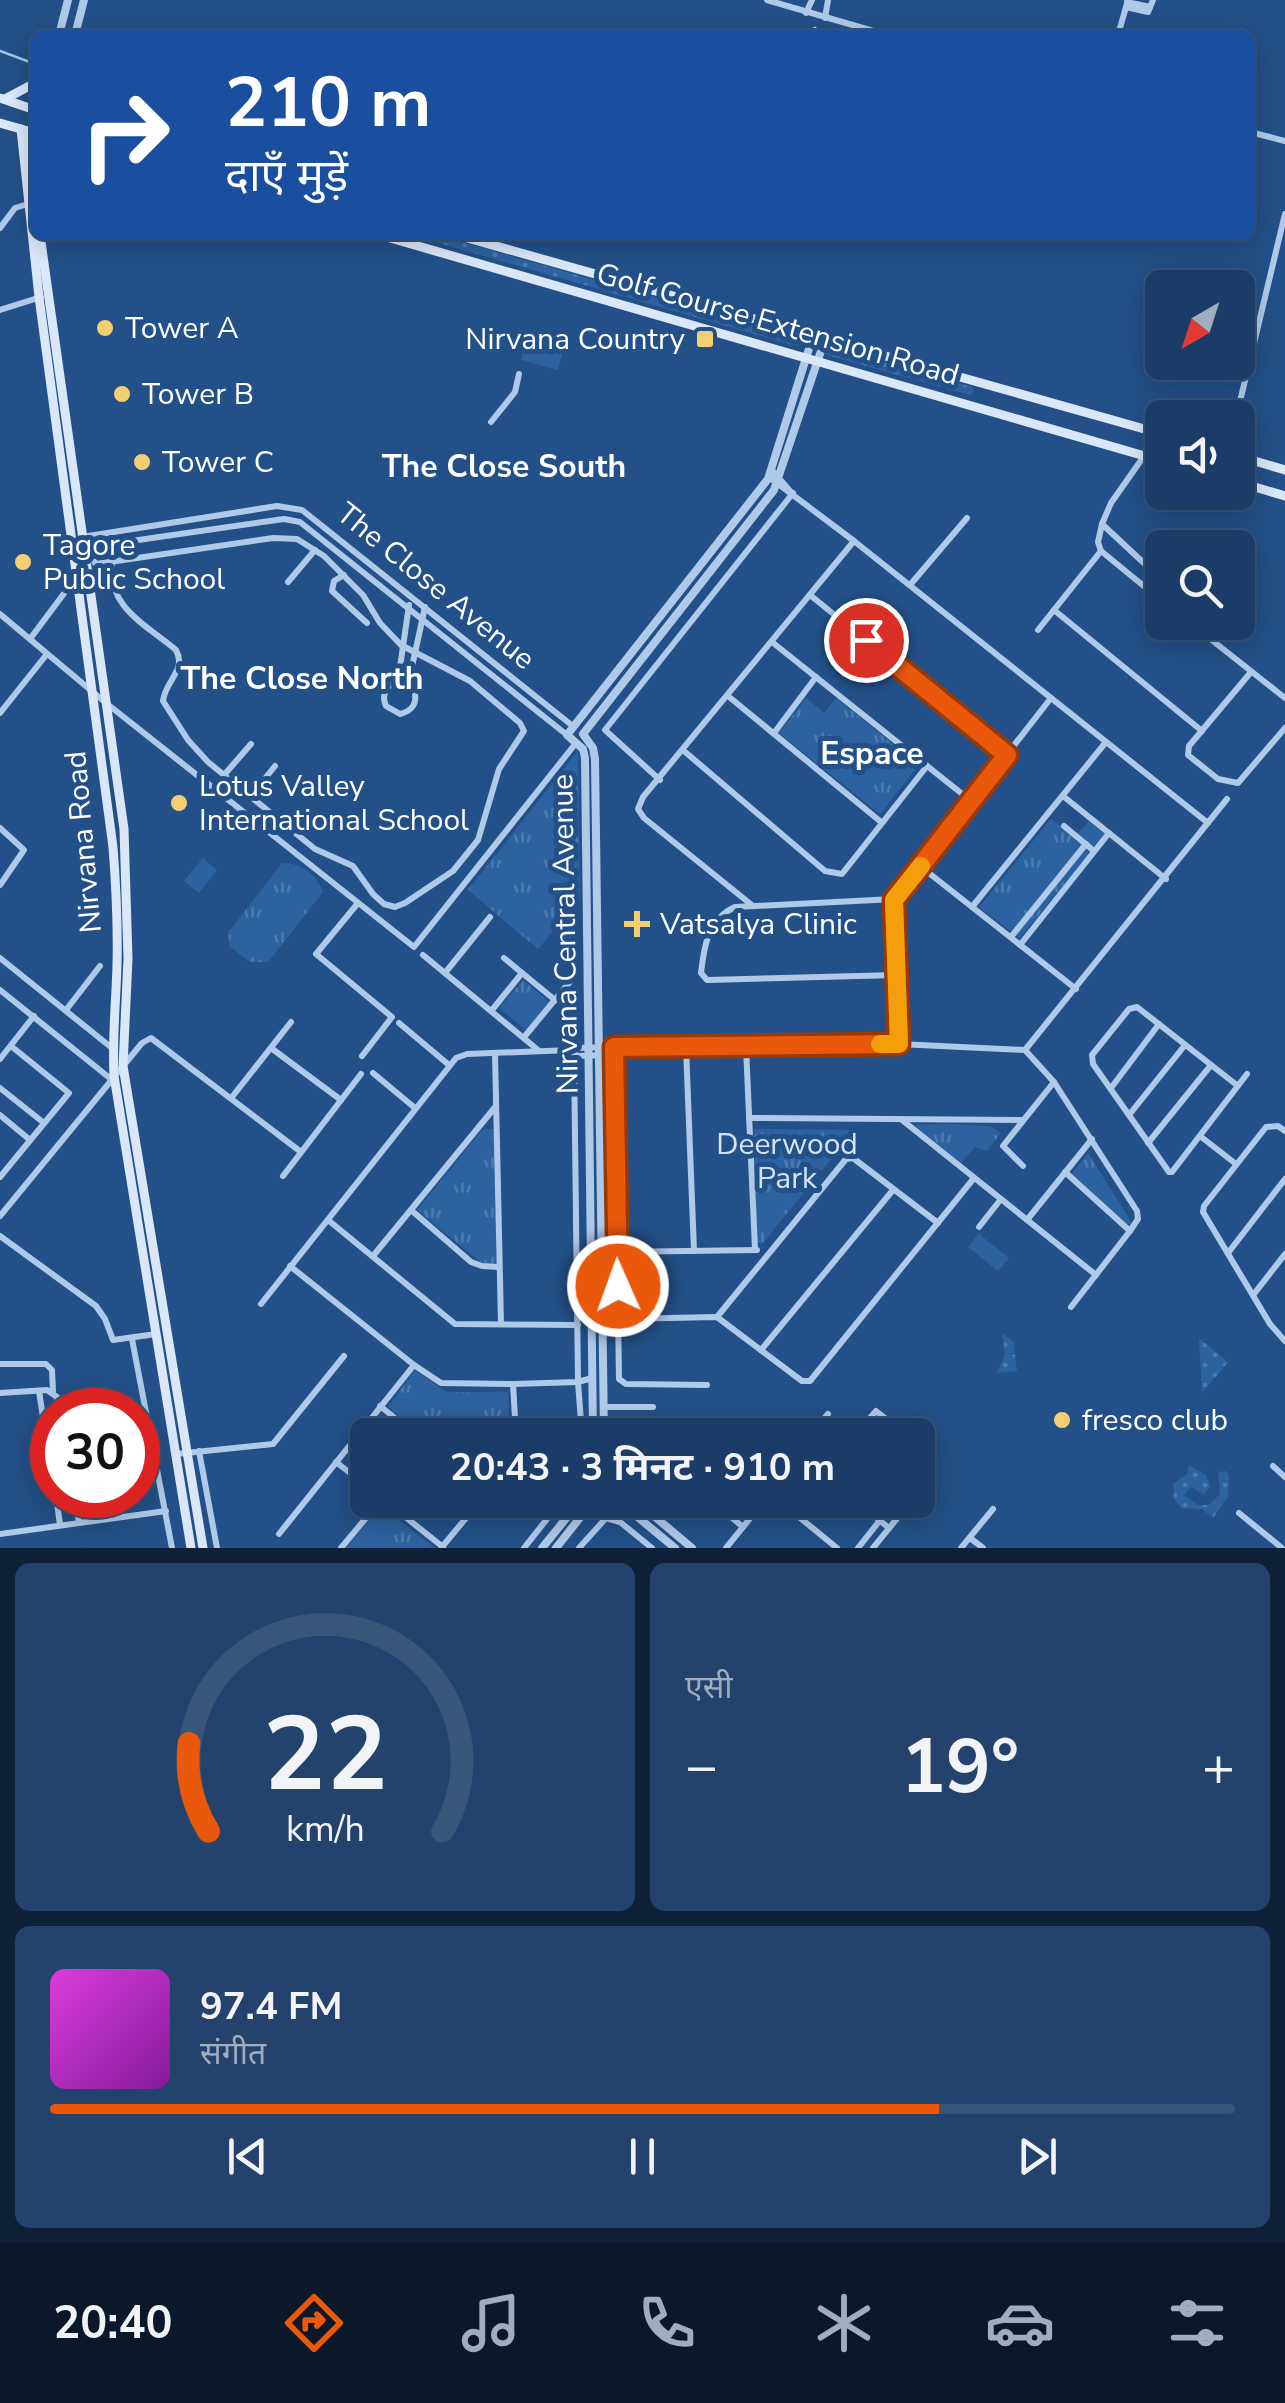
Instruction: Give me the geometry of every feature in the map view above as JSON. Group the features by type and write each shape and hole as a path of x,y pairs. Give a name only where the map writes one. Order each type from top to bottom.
{"main road":[{"path":"3,98 30,85"},
{"path":"3,98 30,108"},
{"path":"0,123 28,132"},
{"name":"Nirvana Road","path":"28,132 30,216"},
{"name":"Nirvana Road","path":"34,240 124,829 128,958 123,1066 181,1453 191,1548"},
{"name":"Nirvana Road","path":"40,240 43,296"},
{"name":"Golf Course Extension Road","path":"397,240 1145,454"},
{"name":"Golf Course Extension Road","path":"475,240 1145,429"},
{"path":"1255,461 1285,470"},
{"path":"1255,487 1285,496"},
{"name":"Nirvana Road","path":"78,546 77,576 117,902 112,1077 156,1334 203,1548"}],"street":[{"path":"60,30 68,0"},
{"path":"76,30 84,0"},
{"path":"767,0 868,30"},
{"path":"806,14 812,0"},
{"path":"824,18 828,0"},
{"path":"1119,30 1127,3 1150,6"},
{"path":"1255,133 1285,141"},
{"path":"0,228 15,208 28,204"},
{"path":"1240,400 1285,214"},
{"path":"0,310 43,296"},
{"name":"Nirvana Central Avenue","path":"593,1418 585,758 583,749 567,736 770,473 813,336"},
{"name":"Nirvana Central Avenue","path":"604,1418 594,759 590,742 582,734 778,481 825,339"},
{"path":"491,422 514,392 519,374"},
{"path":"1145,454 1111,503 1098,542 1101,551 1145,587"},
{"path":"770,473 1208,823"},
{"path":"660,780 605,730 791,492"},
{"name":"The Close Avenue","path":"78,546 278,506 302,510 582,734"},
{"path":"300,522 302,510"},
{"path":"910,586 967,518"},
{"name":"The Close Avenue","path":"78,546 284,519 300,522 567,736"},
{"path":"1102,524 1145,564"},
{"path":"330,543 336,535"},
{"path":"78,546 96,564 273,538 297,539 344,574 401,645 470,681 520,723 524,731 499,770 478,840 453,871 405,904 384,904 353,866 315,849 224,775 188,740 166,707 164,694 178,670 180,658 176,650 117,600 111,580 112,562"},
{"path":"753,906 640,814 639,804 854,540"},
{"path":"288,582 315,550"},
{"path":"1038,630 1101,551"},
{"path":"358,567 366,558"},
{"path":"344,574 334,581 332,591 367,623"},
{"path":"30,639 77,576"},
{"path":"411,595 398,682 388,686 384,696 386,706 395,713 406,713 414,706 416,695 408,685 425,606"},
{"path":"810,595 1007,755"},
{"path":"1054,610 1202,731"},
{"path":"0,614 414,947 582,734"},
{"path":"1211,640 1285,698"},
{"path":"772,642 971,801"},
{"path":"0,713 48,654"},
{"path":"1251,672 1187,750 1188,755 1218,779 1234,783 1242,780 1285,728"},
{"path":"774,734 816,677"},
{"path":"728,696 882,822"},
{"path":"899,1044 894,900 1051,698"},
{"path":"972,907 1106,742"},
{"path":"224,775 251,744"},
{"path":"684,752 834,874 842,874 927,766"},
{"path":"251,796 274,766"},
{"path":"1062,796 1166,879"},
{"path":"1025,1050 1228,798"},
{"path":"1064,826 1094,851"},
{"path":"0,828 24,850 0,885"},
{"path":"1020,945 1109,833"},
{"path":"1010,937 1086,844"},
{"path":"920,866 1076,989"},
{"path":"894,900 753,906 724,911 704,941 700,974 704,978 897,975"},
{"path":"358,903 316,954 392,1017 362,1056"},
{"path":"446,973 490,917"},
{"path":"424,955 539,1051"},
{"path":"0,958 112,1048"},
{"path":"504,958 555,1000"},
{"path":"66,1010 100,966"},
{"path":"492,1010 522,973"},
{"path":"524,1036 573,978"},
{"path":"0,990 112,1077"},
{"path":"1238,1086 1132,1006 1092,1055 1093,1064 1166,1170 1172,1172 1238,1086 1246,1074"},
{"path":"0,1059 34,1016"},
{"path":"232,1097 291,1022"},
{"path":"398,1024 449,1065"},
{"path":"1111,1088 1159,1024"},
{"path":"0,1216 146,1040 156,1038 301,1152"},
{"path":"707,1385 622,1383 619,1379 614,1047 899,1044 1025,1050 1054,1082 1137,1211 1138,1219 1130,1231 1072,1307"},
{"path":"1129,1114 1185,1045"},
{"path":"0,1178 3,1167 70,1093 10,1046"},
{"path":"271,1048 341,1100"},
{"path":"686,1048 694,1250"},
{"path":"746,1048 755,1250"},
{"path":"261,1304 449,1065 467,1054 571,1050 576,1056 614,1052"},
{"path":"574,1052 581,1418"},
{"path":"495,1054 500,1324"},
{"path":"1148,1143 1211,1065"},
{"path":"373,1073 415,1108"},
{"path":"282,1176 361,1074"},
{"path":"1023,1166 1003,1146 1054,1082"},
{"path":"0,1088 44,1123"},
{"path":"373,1256 496,1106"},
{"path":"0,1115 30,1140"},
{"path":"749,1118 1023,1120"},
{"path":"901,1119 1096,1275"},
{"path":"1283,1336 1203,1212 1266,1128 1278,1126 1285,1131"},
{"path":"1200,1136 1236,1164"},
{"path":"1027,1220 1092,1139"},
{"path":"717,1316 846,1159 854,1158 938,1223"},
{"path":"1066,1172 1130,1231"},
{"path":"591,1320 616,1316 717,1316 802,1380 815,1377 974,1178"},
{"path":"1228,1253 1285,1178"},
{"path":"761,1350 893,1190"},
{"path":"980,1226 1001,1199"},
{"path":"412,1210 471,1262 500,1267"},
{"path":"328,1220 454,1324 578,1324"},
{"path":"0,1236 96,1306 113,1340 156,1334"},
{"path":"616,1252 768,1250"},
{"path":"1254,1294 1285,1254"},
{"path":"290,1266 441,1382 578,1382"},
{"path":"132,1340 172,1548"},
{"path":"181,1453 278,1442 344,1356"},
{"path":"0,1364 46,1364 52,1370 53,1388"},
{"path":"278,1534 414,1365"},
{"path":"578,1382 582,1387 592,1383"},
{"path":"514,1384 515,1418"},
{"path":"0,1393 30,1391"},
{"path":"380,1406 395,1418"},
{"path":"604,1407 653,1408"},
{"path":"825,1418 828,1414"},
{"path":"199,1451 216,1548"},
{"path":"336,1462 350,1473"},
{"path":"1272,1466 1285,1477"},
{"path":"961,1548 993,1508"},
{"path":"0,1534 166,1512"},
{"path":"1240,1514 1282,1548"},
{"path":"59,1518 60,1525"},
{"path":"78,1518 79,1522"},
{"path":"341,1548 367,1518"},
{"path":"405,1518 442,1547 466,1518"},
{"path":"524,1548 548,1518"},
{"path":"542,1548 566,1518"},
{"path":"556,1548 580,1518"},
{"path":"580,1548 606,1518 620,1522 652,1548"},
{"path":"639,1518 675,1548"},
{"path":"656,1518 692,1548"},
{"path":"732,1518 743,1527"},
{"path":"726,1548 750,1518"},
{"path":"801,1518 838,1548"},
{"path":"878,1518 889,1528"},
{"path":"873,1548 897,1518"},
{"path":"858,1548 880,1520"},
{"path":"970,1538 982,1548"}],"green space":[{"path":"428,240 454,240 801,339 804,344 796,346"},
{"path":"526,341 563,351 558,370 521,360"},
{"path":"830,346 972,387 974,392 970,395 827,355 824,348"},
{"path":"806,698 824,713 836,698 919,765 880,814 779,733"},
{"path":"578,751 580,899 538,949 468,890"},
{"path":"1051,819 1075,837 1089,821 1105,834 1020,938 979,907"},
{"path":"203,858 217,870 199,893 184,881"},
{"path":"282,863 307,871 323,892 268,962 250,962 230,947 228,933"},
{"path":"518,911 544,931 535,943 509,922"},
{"path":"523,980 550,1002 526,1030 499,1008"},
{"path":"915,1125 990,1126 1001,1133 987,1151 975,1147 960,1164 916,1130"},
{"path":"483,1129 495,1129 497,1263 483,1264 417,1210"},
{"name":"Deerwood Park","path":"754,1129 855,1130 762,1244 757,1242"},
{"path":"1088,1153 1132,1223 1126,1225 1071,1175"},
{"path":"979,1234 1009,1258 998,1271 968,1247"},
{"path":"1002,1333 1014,1342 1015,1353 1005,1354 1015,1354 1017,1371 997,1373 1005,1355"},
{"path":"1199,1338 1228,1362 1202,1393"},
{"path":"415,1370 446,1392 508,1392 509,1418 402,1418 388,1407"},
{"path":"1189,1465 1206,1475 1210,1486 1204,1494 1191,1487 1184,1495 1198,1505 1209,1505 1220,1494 1218,1472 1226,1471 1229,1475 1228,1497 1213,1518 1202,1509 1181,1508 1174,1499 1173,1484 1187,1474"},
{"path":"371,1518 396,1518 435,1548 346,1548"}],"waterway":[{"path":"0,51 30,62"}],"slow traffic":[{"path":"880,1044 899,1044 894,900 921,866"}],"place":[{"name":"Tower A","path":"105,328"},
{"name":"Nirvana Country","path":"705,339"},
{"name":"Tower B","path":"122,394"},
{"name":"Tower C","path":"142,462"},
{"name":"Tagore Public School","path":"23,562"},
{"name":"Lotus Valley International School","path":"179,803"},
{"name":"Vatsalya Clinic","path":"637,924"},
{"name":"fresco club","path":"1062,1420"}],"district":[{"name":"The Close South","path":"504,466"},
{"name":"The Close North","path":"302,678"},
{"name":"Espace","path":"872,753"}],"route":[{"path":"618,1286 614,1047 899,1044 894,900 1007,755 866,640"}]}
